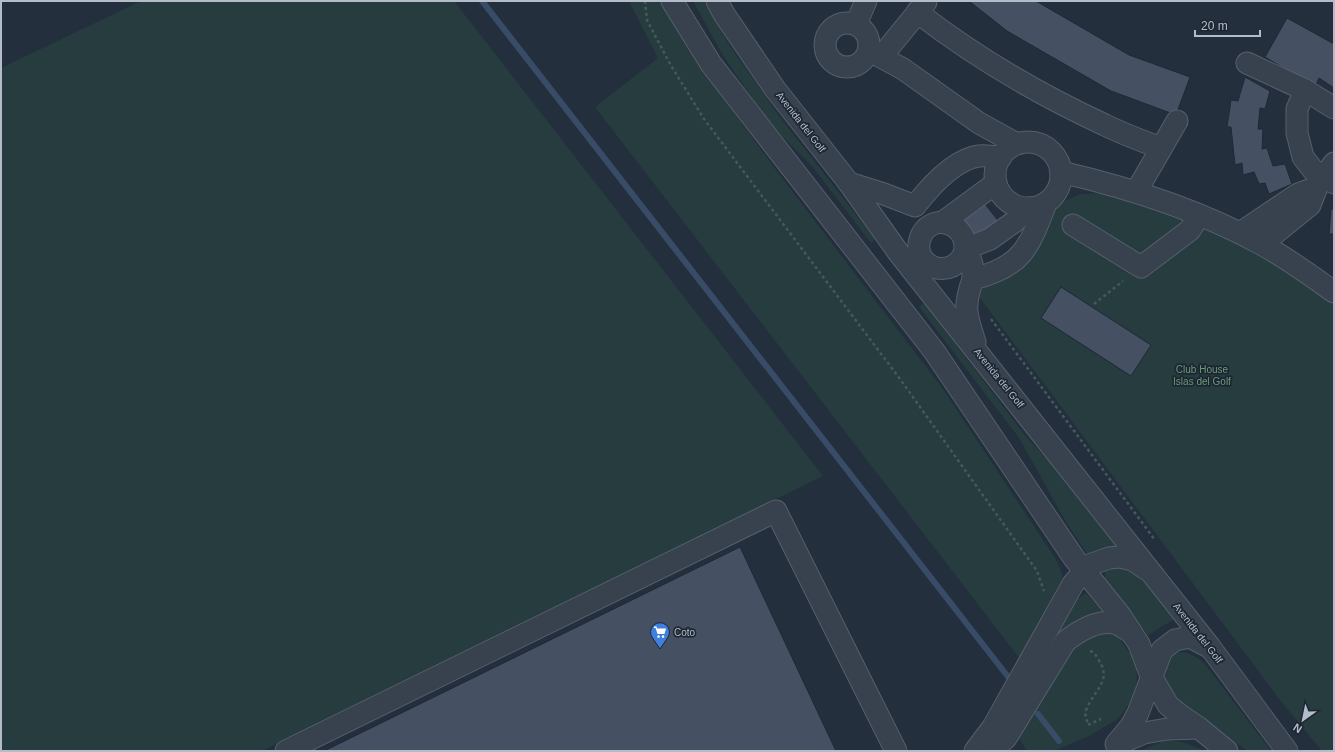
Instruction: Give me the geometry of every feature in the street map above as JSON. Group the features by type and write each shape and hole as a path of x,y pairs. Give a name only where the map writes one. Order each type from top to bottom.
{"street":[{"path":"672,1 711,64 934,351 1074,558 1120,615 1139,644 1151,676 1168,705 1227,751"},
{"name":"Avenida del Golf","path":"716,1 775,89 849,183 898,252 1150,571 1287,751"},
{"path":"856,24 866,1"},
{"path":"1017,144 979,123 902,69 875,53 868,35 863,28 849,22 835,26 830,31 826,38 825,45 826,52 830,59 835,64 842,67 856,66 867,56 875,53 922,6 946,34 993,65 1042,94 1106,126 1161,148"},
{"path":"1247,63 1305,90 1334,108"},
{"path":"1305,90 1297,109 1297,133 1303,157 1313,170 1327,177"},
{"path":"1136,192 1177,121"},
{"path":"965,250 990,239 1038,206 1054,197 1058,190 1061,181 1061,172 1059,162 1054,154 1046,147 1036,144 1027,142 1017,144 1001,157 995,174 996,183 999,191 1012,204 1020,208 1038,206"},
{"path":"915,206 936,182 962,161 979,156 1001,157"},
{"path":"1061,172 1136,192 1199,215 1240,233 1262,244 1298,266 1334,292"},
{"path":"1240,233 1298,194 1327,177"},
{"path":"1262,244 1310,205 1327,177"},
{"path":"849,183 915,206 942,222"},
{"path":"942,222 996,183"},
{"path":"972,279 992,274 1008,266 1026,249 1036,231 1038,206"},
{"path":"1073,226 1141,267 1190,230 1199,215"},
{"path":"894,299 920,280 940,269 947,268 959,262 965,250 965,242 962,234 951,224 942,222 935,223 926,229 920,239 919,246 920,252 927,264 940,269"},
{"path":"871,270 920,239"},
{"path":"965,250 973,265 972,279 966,303 967,317 979,354"},
{"path":"286,751 776,511 896,751"},
{"path":"975,751 993,727 1073,584 1089,565 1109,558 1120,557 1133,560 1150,571"},
{"path":"991,751 1006,738 1065,642 1091,626 1116,624 1131,632"},
{"path":"1110,748 1131,726 1138,713 1162,650 1175,640 1190,637 1210,648"},
{"path":"1110,748 1144,733 1199,728"}],"path":[{"path":"645,1 647,20 670,64 704,119 900,379 1037,571 1045,593 1045,606 1049,618 1053,620"},
{"path":"1094,304 1141,267"},
{"path":"990,317 1157,542"},
{"path":"1071,637 1080,647 1093,652 1102,665 1104,677 1103,683 1090,702 1085,714 1088,725 1101,719"}],"green space":[{"path":"141,1 454,1 823,476 262,751 1,751 1,68"},
{"path":"629,1 662,1 705,73 779,174 943,389 1055,558 1061,570 1064,584 1024,664 595,107 658,58"},
{"path":"693,1 704,1 730,46 779,116 875,239 871,243 812,166 770,124 722,54"},
{"name":"Club House Islas del Golf","path":"1104,193 1169,212 1227,237 1266,257 1334,302 1334,751 1322,751 1280,700 977,294 1061,203 1080,194"},
{"path":"924,303 1028,439 1082,495 1121,547 1090,556 1086,552 1066,522 1019,438 919,307"},
{"path":"1110,564 1131,569 1166,604 1176,618 1148,635 1105,580 1105,571"},
{"path":"1086,593 1102,611 1103,616 1006,718 1069,611 1078,598"},
{"path":"1096,632 1117,635 1136,662 1136,689 1131,701 1119,718 1091,735 1054,751 1027,751 1016,733 1083,635"},
{"path":"1180,652 1194,656 1205,664 1271,751 1248,751 1185,710 1165,686 1164,675 1165,664 1172,655"},
{"path":"1166,740 1183,742 1205,751 1140,751"}],"building":[{"path":"969,1 1036,1 1129,55 1190,77 1176,115 1111,91 1007,31"},
{"path":"1287,18 1334,44 1334,88 1319,78 1315,87 1265,57"},
{"path":"1245,77 1270,91 1265,109 1260,108 1258,129 1263,129 1262,149 1267,148 1273,166 1285,164 1292,184 1269,194 1265,183 1259,184 1254,172 1243,175 1242,163 1235,165 1231,127 1227,127 1231,100 1238,101"},
{"path":"981,199 1000,223 973,243 955,219"},
{"path":"1331,209 1334,209 1334,234 1329,234"},
{"path":"1061,287 1151,345 1131,376 1041,318"},
{"name":"Coto","path":"740,547 836,751 324,751"}],"waterway":[{"path":"482,1 1009,678"},
{"path":"1038,714 1059,741"}],"place":[{"name":"Coto","path":"660,649"}]}
